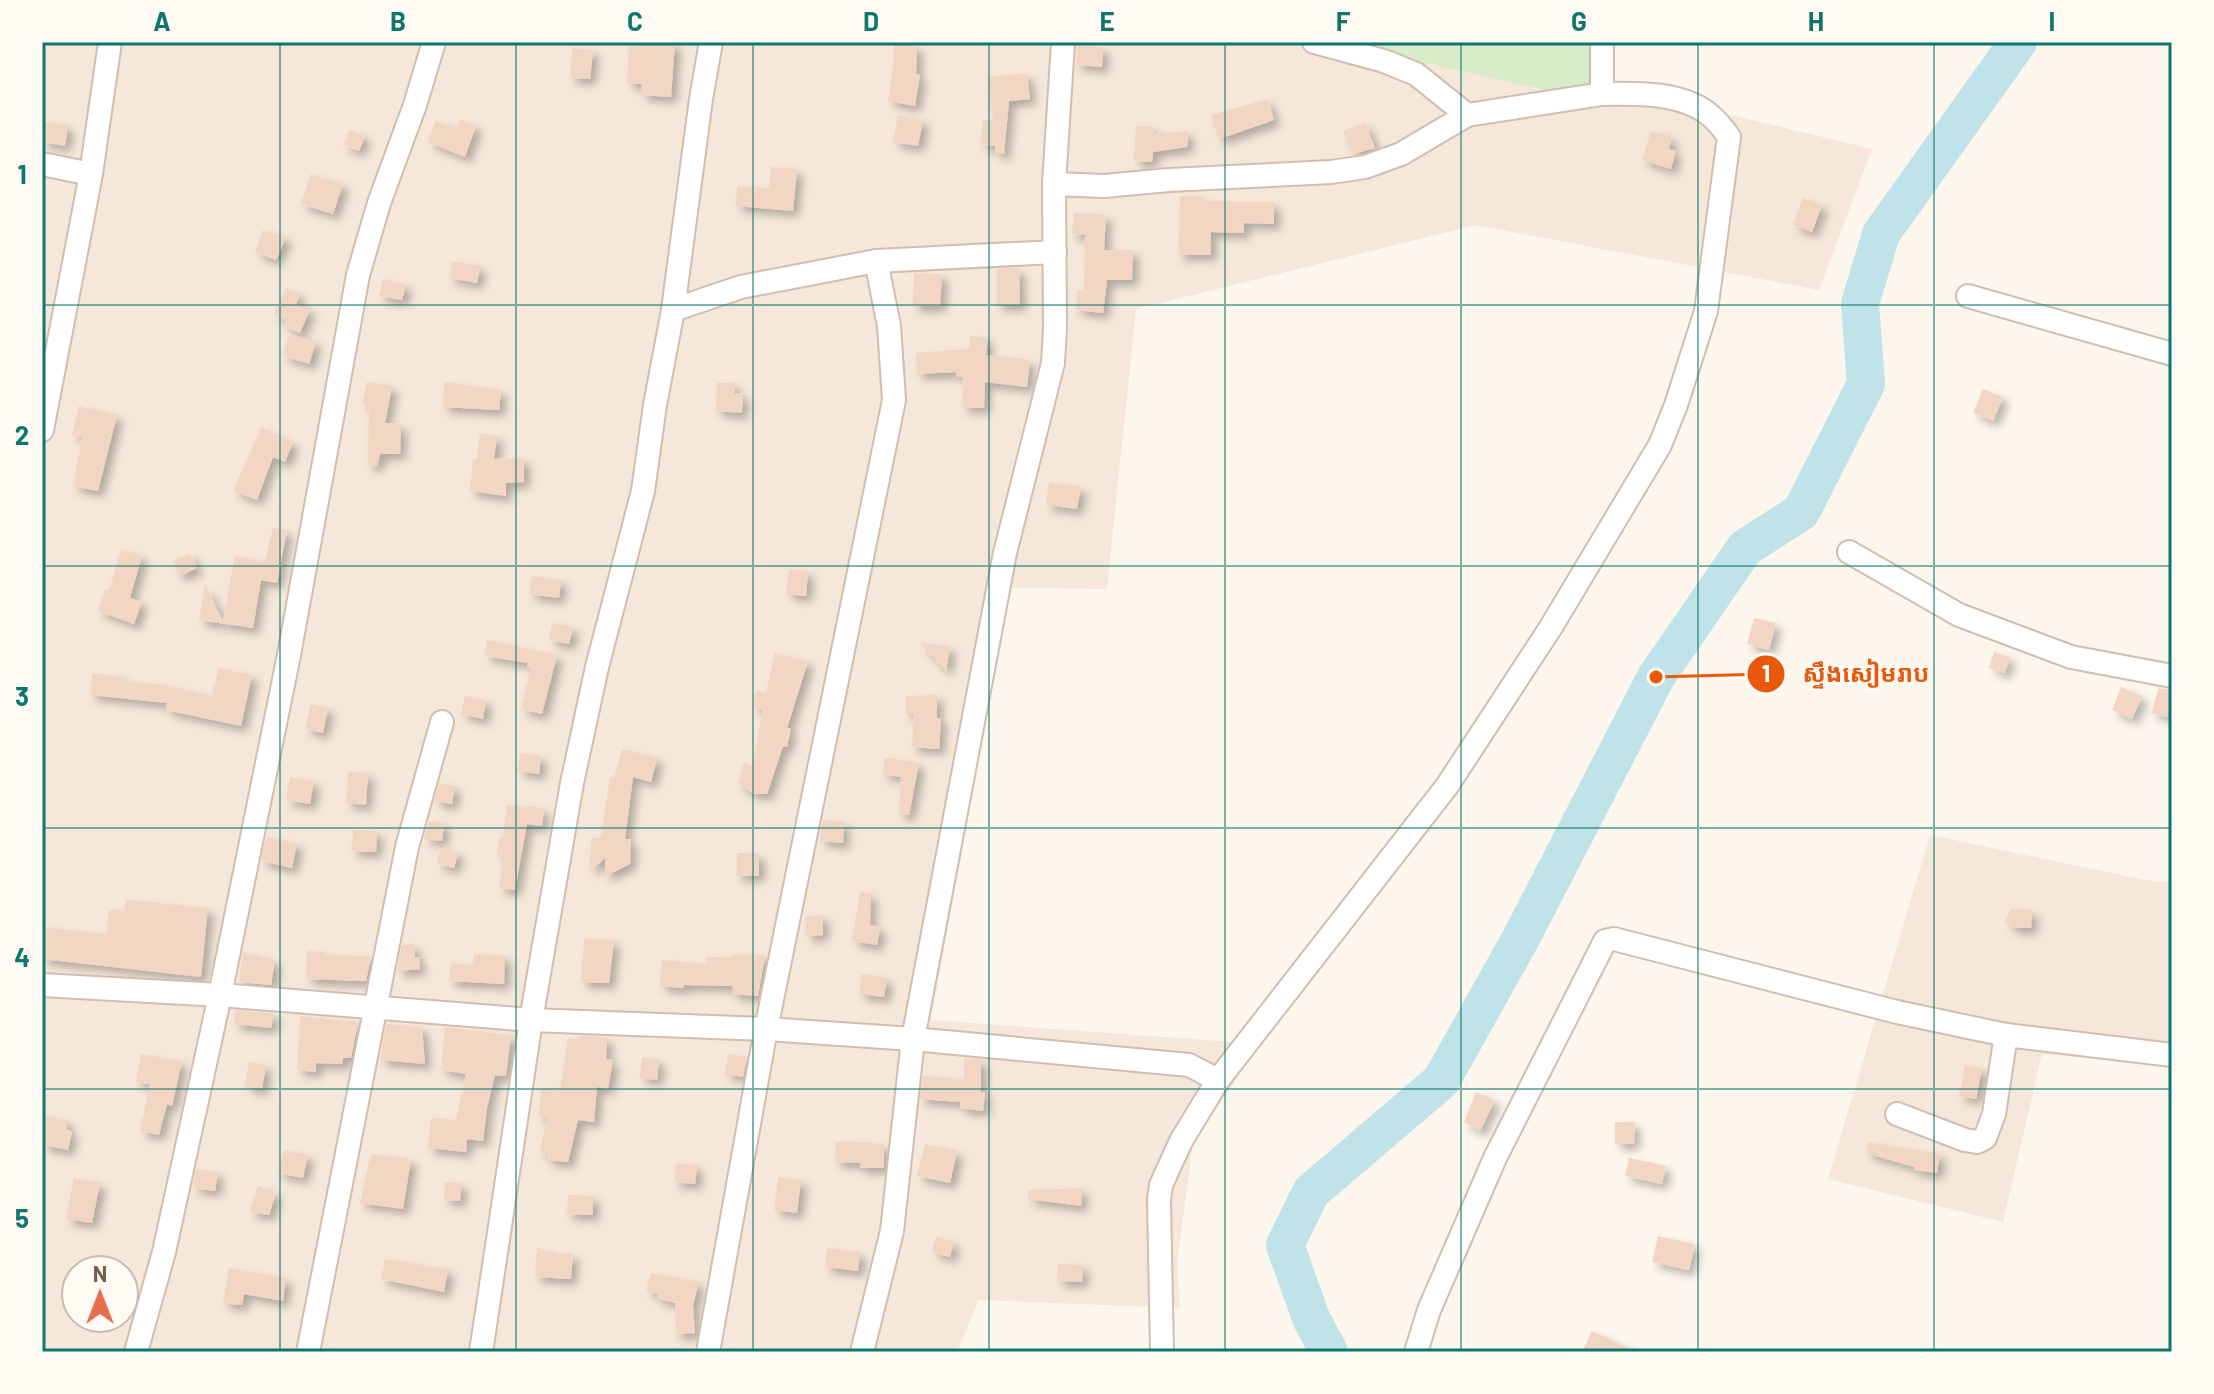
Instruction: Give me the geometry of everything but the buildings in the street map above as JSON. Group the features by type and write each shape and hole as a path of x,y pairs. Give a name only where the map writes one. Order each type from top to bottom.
{"street":[{"path":"42,430 91,174 110,42"},
{"path":"136,1352 164,1252 220,995 289,655 358,275 434,42"},
{"path":"481,1352 531,1020 572,783 600,653 643,491 673,310 711,42"},
{"path":"862,1352 892,1231 913,1039 1005,553 1053,363 1054,184 1063,42"},
{"path":"1314,42 1384,61 1416,74 1467,115"},
{"path":"1602,42 1602,94"},
{"path":"1054,184 1104,186 1331,172 1365,167 1401,154 1467,115 1602,94 1653,95 1678,100 1700,108 1729,137 1706,311 1660,445 1551,627 1447,786 1218,1080 1181,1141 1161,1185 1158,1229 1162,1352"},
{"path":"42,164 91,174"},
{"path":"673,310 741,287 876,261 1055,252"},
{"path":"708,1352 766,1029 894,400 889,326 876,261"},
{"path":"1968,296 2172,354"},
{"path":"1849,552 1959,615 2071,657 2172,676"},
{"path":"308,1352 407,847 442,722"},
{"path":"1416,1352 1429,1310 1495,1158 1605,941 1614,939 1897,1012 2006,1035 2172,1055"},
{"path":"42,985 220,995 531,1020 766,1029 913,1039 1189,1065 1218,1080"},
{"path":"1897,1114 1965,1140 1977,1142 1985,1138 1994,1114 2006,1035"}],"shaded area":[{"path":"42,42 1430,42 1872,149 1819,290 1476,225 1136,309 1107,589 1010,588 931,1020 1260,1044 1193,1144 1177,1263 1180,1308 979,1300 957,1352 42,1352"},
{"path":"1930,835 2172,883 2172,1066 2042,1054 2003,1222 1828,1179"}],"green space":[{"path":"1331,42 1605,42 1596,101"}],"waterway":[{"path":"1329,1352 1311,1318 1285,1245 1311,1192 1441,1081 1521,938 1656,677 1745,548 1801,512 1866,384 1860,304 1881,234 2018,42"}],"place":[{"name":"ស្ទឹងសៀមរាប","path":"1656,677"}]}
